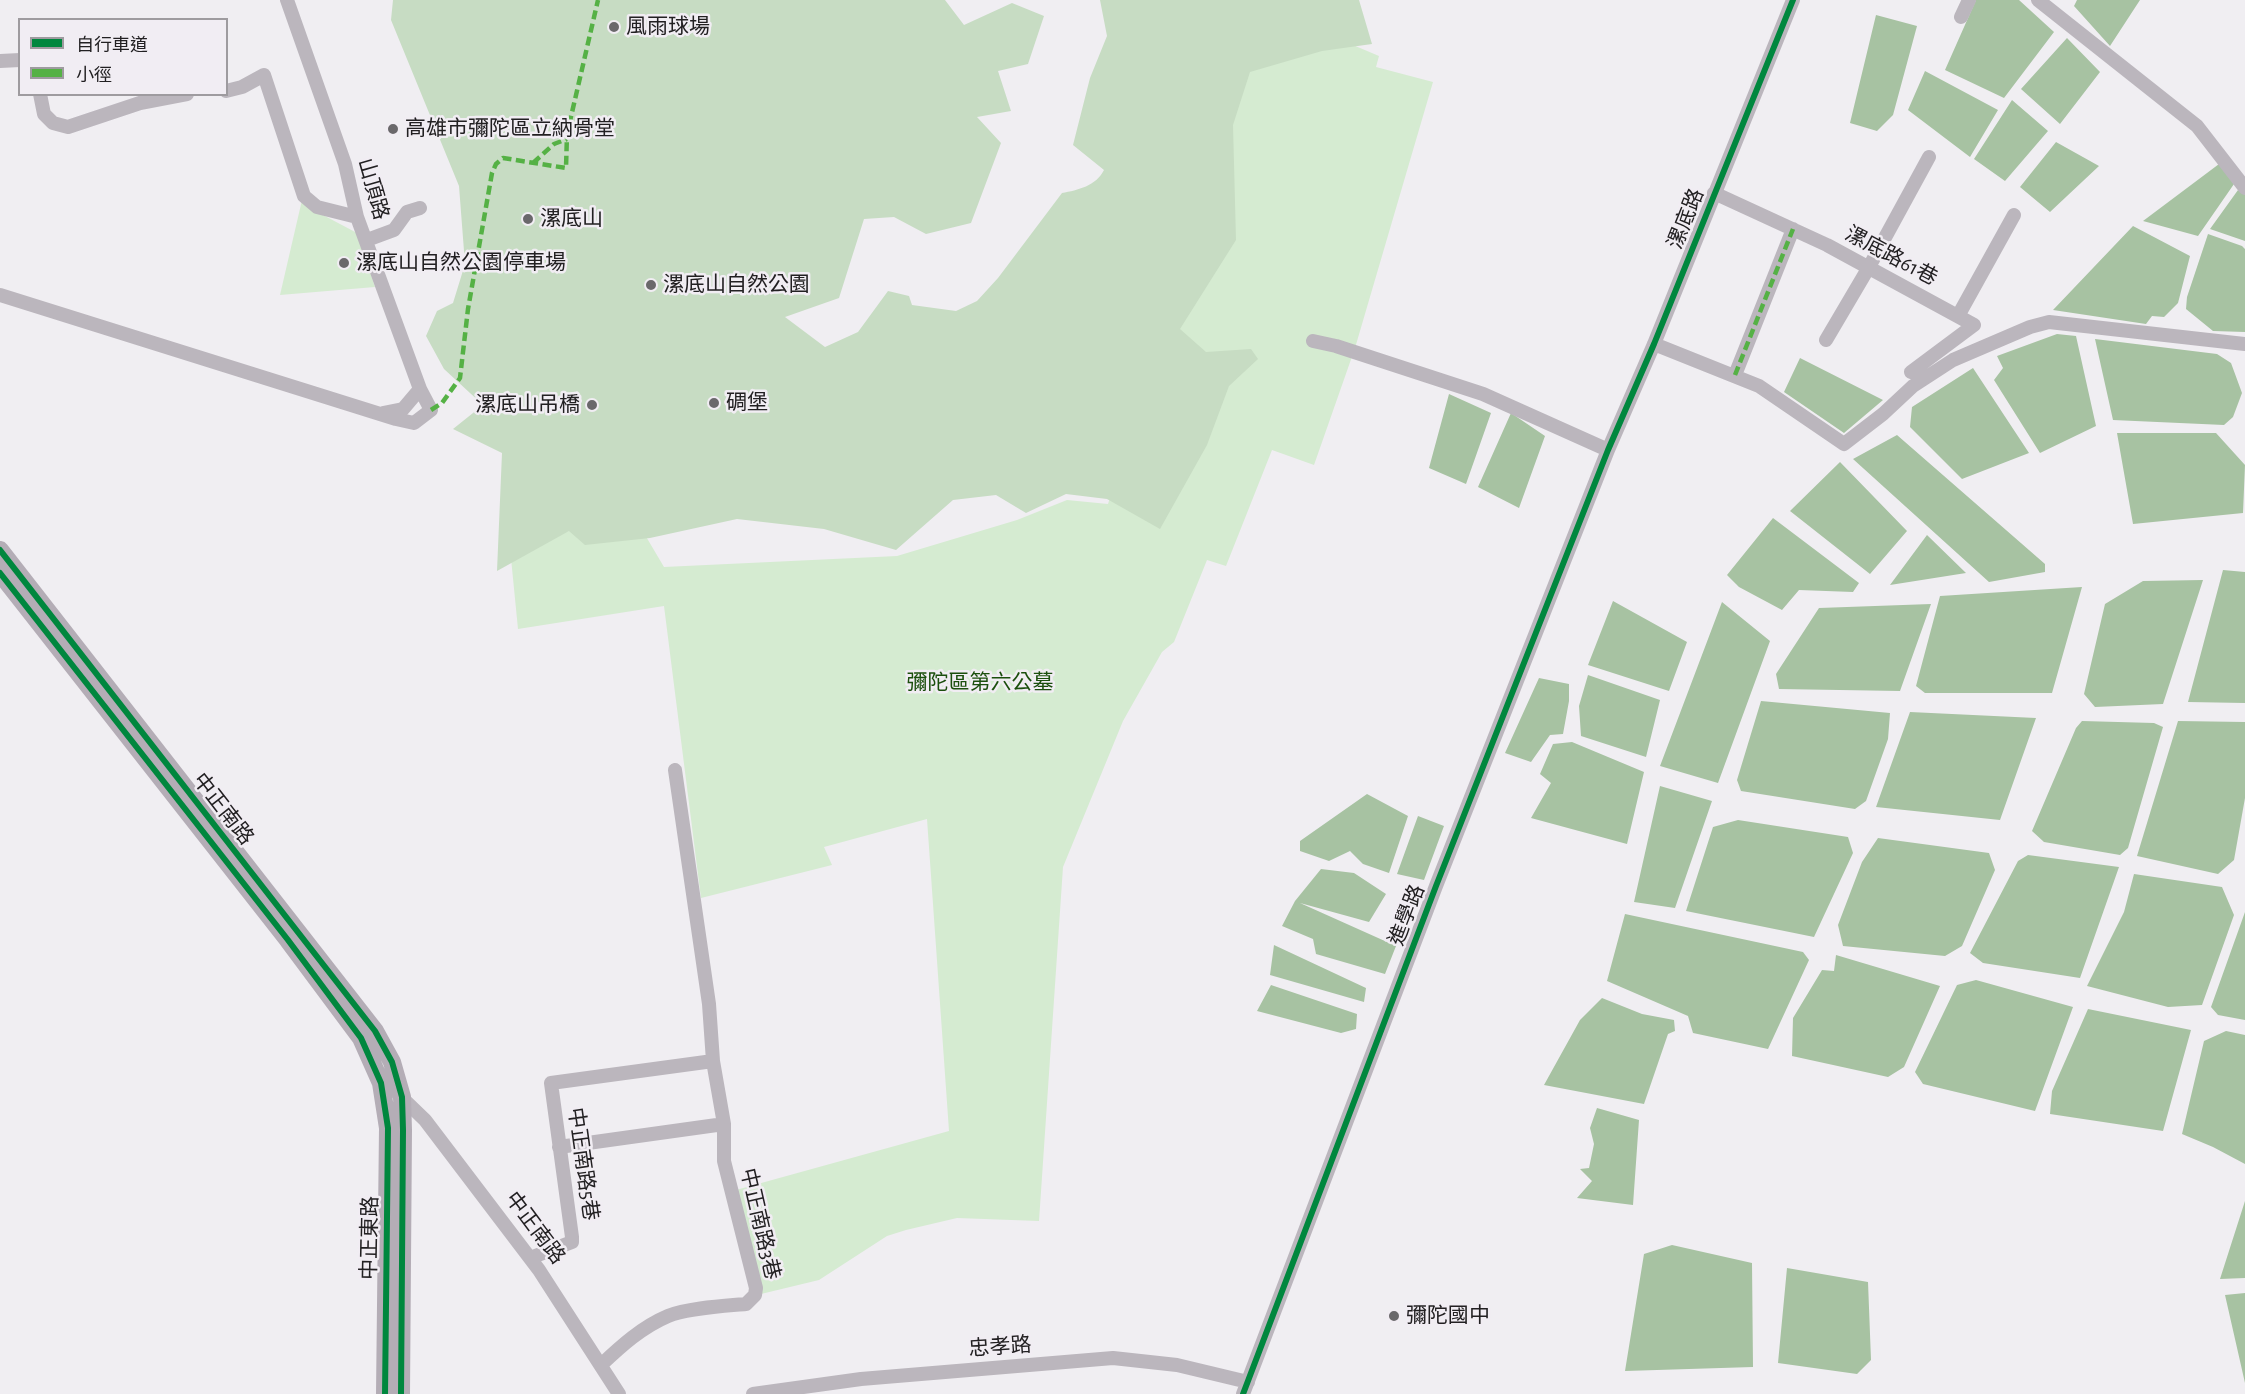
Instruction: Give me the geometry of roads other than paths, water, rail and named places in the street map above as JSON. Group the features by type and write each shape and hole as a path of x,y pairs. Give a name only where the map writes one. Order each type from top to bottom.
{"main road":[{"name":"中正南路","path":"0,550 375,1032 392,1062 402,1097"},
{"name":"中正南路","path":"0,573 301,957 361,1038 381,1083"},
{"name":"中正東路","path":"381,1083 388,1128 385,1394"},
{"name":"中正東路","path":"401,1394 402,1097"}],"street":[{"name":"山頂路","path":"287,0 345,164 357,217 420,389 431,410 414,423 380,413"},
{"name":"漯底路","path":"1608,450 1654,344 1793,0"},
{"path":"1961,17 1969,0"},
{"path":"2038,0 2197,126 2245,188"},
{"path":"0,61 18,60"},
{"path":"228,90 242,87 264,75 304,196 317,207 357,217"},
{"path":"40,96 44,114 53,123 68,127 140,103 177,96"},
{"path":"1826,340 1929,157"},
{"name":"漯底路61巷","path":"1714,193 1869,267 1958,316"},
{"path":"367,240 393,230 407,212 420,208"},
{"path":"1911,372 1974,325 1958,316 2014,215"},
{"path":"1735,375 1793,229"},
{"path":"0,295 380,413 403,409 420,389"},
{"path":"1654,344 1759,386 1844,444 1883,414 1913,386 1953,360 2030,327 2049,322 2245,344"},
{"path":"1313,341 1336,346 1483,394 1608,450"},
{"name":"進學路","path":"1246,1388 1436,886 1608,450"},
{"name":"中正南路3巷","path":"601,1365 622,1345 649,1326 670,1315 746,1304 755,1295 756,1288 724,1161 724,1124 713,1061 709,1004 675,770"},
{"name":"中正南路5巷","path":"530,1258 572,1242 551,1083 713,1061"},
{"name":"中正南路","path":"381,1083 402,1097 425,1120 530,1258 619,1394"},
{"path":"559,1147 724,1124"},
{"name":"忠孝路","path":"753,1394 861,1378 1113,1358 1177,1365 1246,1388"}],"place":[{"name":"風雨球場","path":"614,27"},
{"name":"高雄市彌陀區立納骨堂","path":"393,129"},
{"name":"漯底山","path":"528,219"},
{"name":"漯底山自然公園停車場","path":"344,263"},
{"name":"漯底山自然公園","path":"651,285"},
{"name":"碉堡","path":"714,403"},
{"name":"漯底山吊橋","path":"592,405"},
{"name":"彌陀國中","path":"1394,1316"}],"park label":[{"name":"彌陀區第六公墓","path":"980,683"}]}
